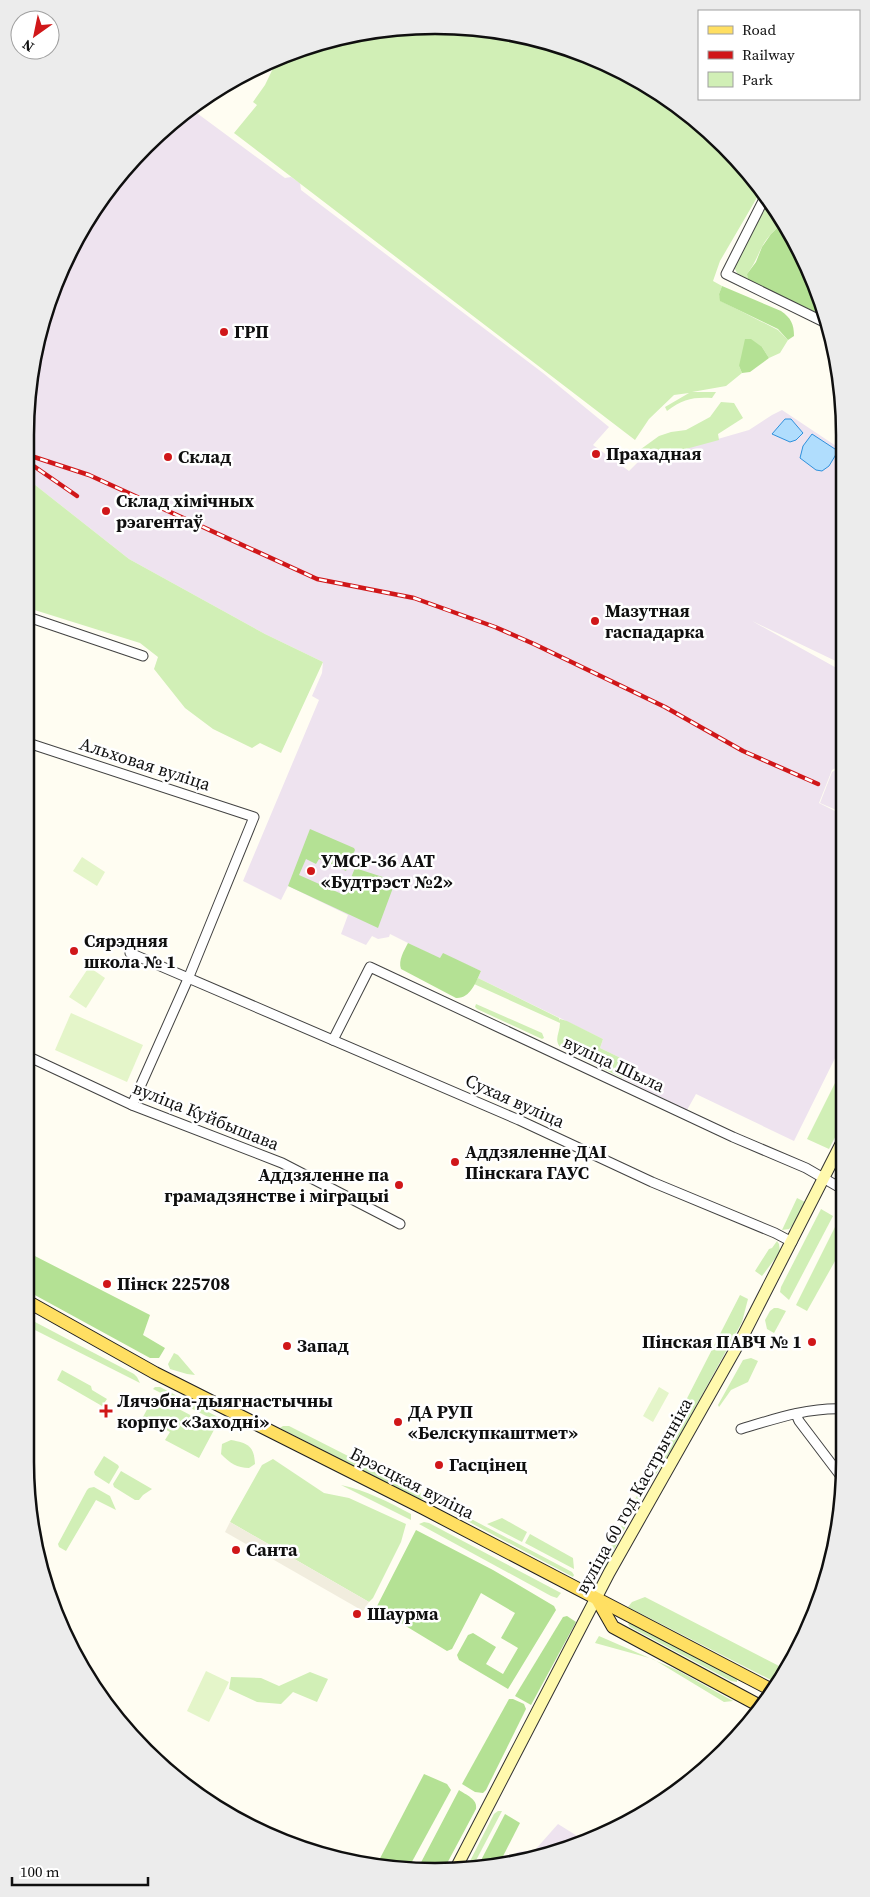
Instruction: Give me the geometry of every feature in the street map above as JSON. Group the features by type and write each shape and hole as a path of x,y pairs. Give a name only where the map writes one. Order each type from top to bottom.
{"main road":[{"name":"Брэсцкая вуліца","path":"34,1306 155,1373 423,1508 767,1687"},
{"path":"597,1599 614,1627 755,1703"}],"street":[{"path":"762,203 726,274 819,320"},
{"path":"34,619 143,656"},
{"name":"Альховая вуліца","path":"34,745 254,817 188,979"},
{"name":"Сухая вуліца","path":"130,953 519,1120 652,1182 792,1242"},
{"name":"вуліца Шыла","path":"333,1040 370,967 733,1137 806,1168 836,1185"},
{"path":"132,1104 188,979"},
{"name":"вуліца Куйбышава","path":"34,1059 132,1104 282,1163 400,1224"},
{"name":"вуліца 60 год Кастрычніка","path":"459,1862 610,1573 744,1334 836,1153"},
{"path":"741,1429 796,1414 836,1409"},
{"path":"796,1414 799,1421 836,1469"}],"shaded area":[{"path":"197,113 285,178 291,177 300,183 301,190 543,373 609,427 593,445 629,471 638,462 749,430 782,410 836,446 836,661 752,621 836,668 836,768 832,770 819,803 836,812 836,1056 794,1141 696,1094 687,1110 622,1078 629,1062 600,1048 603,1039 478,978 481,971 443,954 440,959 390,934 389,937 378,939 372,936 366,945 341,934 348,915 288,886 281,900 243,881 319,700 312,696 322,673 323,662 265,634 129,559 34,484 37,383 47,331 55,306 64,281 88,234 101,212 133,170 170,133"},
{"path":"836,770 836,810 820,803 832,772"},
{"path":"230,1522 369,1602 363,1611 225,1532"},
{"path":"558,1824 578,1837 539,1850 515,1856 517,1852 535,1850"}],"green space":[{"path":"435,34 487,37 539,47 589,64 612,75 658,101 700,133 737,170 757,197 720,261 713,281 722,286 719,294 721,301 778,330 788,340 780,353 769,358 762,347 739,366 742,373 726,386 692,392 716,392 712,398 688,400 667,411 665,407 689,393 674,395 649,419 635,440 234,133 257,105 253,102 265,85 273,68 331,47 383,37"},
{"path":"766,207 778,227 763,245 747,274 748,281 739,277 734,267"},
{"path":"778,227 806,281 817,313 748,281 747,274 756,262 762,247"},
{"path":"722,286 781,311 791,322 794,336 788,340 778,329 720,301 719,294"},
{"path":"745,339 751,339 762,347 769,358 750,372 742,373 739,366"},
{"path":"721,402 734,403 743,418 718,434 719,440 638,462 641,449 659,436 686,430 710,417"},
{"path":"34,484 129,559 265,634 323,662 281,753 260,743 252,748 213,729 185,708 154,669 158,657 140,643 34,610"},
{"path":"310,829 355,850 346,871 319,859 316,864 306,859 299,875 344,895 355,868 392,880 394,885 378,928 288,886"},
{"path":"82,857 105,872 97,886 73,871"},
{"path":"408,943 440,958 443,953 481,971 469,993 461,998 456,998 401,969 401,959"},
{"path":"89,967 105,978 86,1008 69,997"},
{"path":"478,978 559,1018 560,1021 560,1019 567,1021 603,1039 600,1048 629,1062 622,1078 561,1048 557,1042 560,1023 474,984"},
{"path":"476,1004 542,1033 544,1038 542,1039 477,1009 475,1007"},
{"path":"71,1013 143,1045 127,1082 55,1050"},
{"path":"836,1081 836,1135 829,1149 807,1139"},
{"path":"797,1198 805,1202 792,1226 789,1229 782,1230"},
{"path":"821,1209 833,1216 789,1300 780,1292 781,1287"},
{"path":"836,1225 836,1259 807,1311 796,1305"},
{"path":"777,1241 780,1252 762,1276 755,1271 769,1249"},
{"path":"34,1256 150,1315 143,1335 165,1348 159,1358 150,1358 34,1295"},
{"path":"740,1295 748,1299 742,1322 674,1446 637,1504 605,1568 601,1566"},
{"path":"774,1308 786,1311 774,1333 767,1329 765,1320"},
{"path":"34,1322 134,1374 140,1383 34,1330"},
{"path":"174,1353 178,1355 195,1375 170,1369 168,1364"},
{"path":"751,1358 758,1361 748,1382 731,1390 719,1407 718,1405 743,1360"},
{"path":"62,1370 91,1386 92,1390 107,1399 102,1406 57,1380"},
{"path":"160,1387 218,1417 220,1423 153,1389"},
{"path":"659,1387 669,1393 653,1422 643,1416"},
{"path":"154,1396 215,1428 199,1458 165,1440 170,1432 143,1417"},
{"path":"289,1426 425,1495 423,1499 280,1428"},
{"path":"231,1440 242,1442 249,1446 253,1453 255,1464 249,1468 237,1466 221,1454 222,1444"},
{"path":"104,1456 119,1467 109,1484 95,1475 94,1472"},
{"path":"273,1459 324,1493 349,1498 406,1524 401,1542 373,1598 369,1602 230,1522 262,1465"},
{"path":"121,1471 152,1489 139,1500 135,1500 114,1487 113,1484"},
{"path":"341,1485 368,1493 394,1505 411,1514 411,1520"},
{"path":"94,1487 110,1496 116,1510 96,1500 66,1551 59,1547 58,1544 87,1490"},
{"path":"435,1500 572,1572 573,1577 437,1505"},
{"path":"502,1518 527,1532 522,1542 487,1524"},
{"path":"424,1522 561,1593 557,1598 551,1596 419,1524"},
{"path":"416,1530 493,1570 554,1606 556,1610 508,1689 459,1660 457,1655 468,1635 473,1633 496,1647 486,1664 503,1674 518,1648 501,1638 515,1613 481,1593 452,1649 447,1651 376,1608"},
{"path":"530,1534 573,1558 574,1569 525,1543"},
{"path":"645,1597 780,1666 772,1680 628,1607 632,1602"},
{"path":"567,1616 576,1622 531,1705 515,1696 563,1617"},
{"path":"630,1622 737,1679 737,1682 731,1681 630,1627 628,1624"},
{"path":"599,1636 650,1658 595,1643"},
{"path":"656,1661 677,1670 733,1701 724,1702"},
{"path":"206,1671 229,1682 209,1722 187,1711"},
{"path":"310,1672 328,1679 317,1702 293,1692 281,1704 257,1702 229,1689 231,1677 261,1678 279,1686"},
{"path":"509,1699 524,1704 526,1709 486,1790 483,1793 475,1792 462,1784"},
{"path":"424,1774 447,1784 451,1790 412,1862 379,1859"},
{"path":"459,1790 473,1800 476,1809 448,1863 421,1862"},
{"path":"502,1811 476,1861 470,1861 494,1814"},
{"path":"505,1814 520,1823 502,1858 481,1860"}],"water":[{"path":"785,419 791,419 803,433 796,440 790,442 772,434"},
{"path":"812,434 836,450 836,454 829,466 822,471 816,470 800,458 803,446"}],"railway":[{"path":"34,457 89,475 317,579 414,598 495,627 665,707 743,751 818,784"},
{"path":"34,466 77,496"}],"place":[{"name":"ГРП","path":"224,332"},
{"name":"Прахадная","path":"596,454"},
{"name":"Склад","path":"168,457"},
{"name":"Склад хімічных рэагентаў","path":"106,511"},
{"name":"Мазутная гаспадарка","path":"595,621"},
{"name":"УМСР-36 ААТ «Будтрэст №2»","path":"311,871"},
{"name":"Сярэдняя школа № 1","path":"74,951"},
{"name":"Аддзяленне ДАІ Пінскага ГАУС","path":"455,1162"},
{"name":"Аддзяленне па грамадзянстве і міграцыі","path":"399,1185"},
{"name":"Пінск 225708","path":"107,1284"},
{"name":"Пінская ПАВЧ № 1","path":"812,1342"},
{"name":"Запад","path":"287,1346"},
{"name":"Лячэбна-дыягнастычны корпус «Заходні»","path":"106,1411"},
{"name":"ДА РУП «Белскупкаштмет»","path":"398,1422"},
{"name":"Гасцінец","path":"439,1465"},
{"name":"Санта","path":"236,1550"},
{"name":"Шаурма","path":"357,1614"}]}
